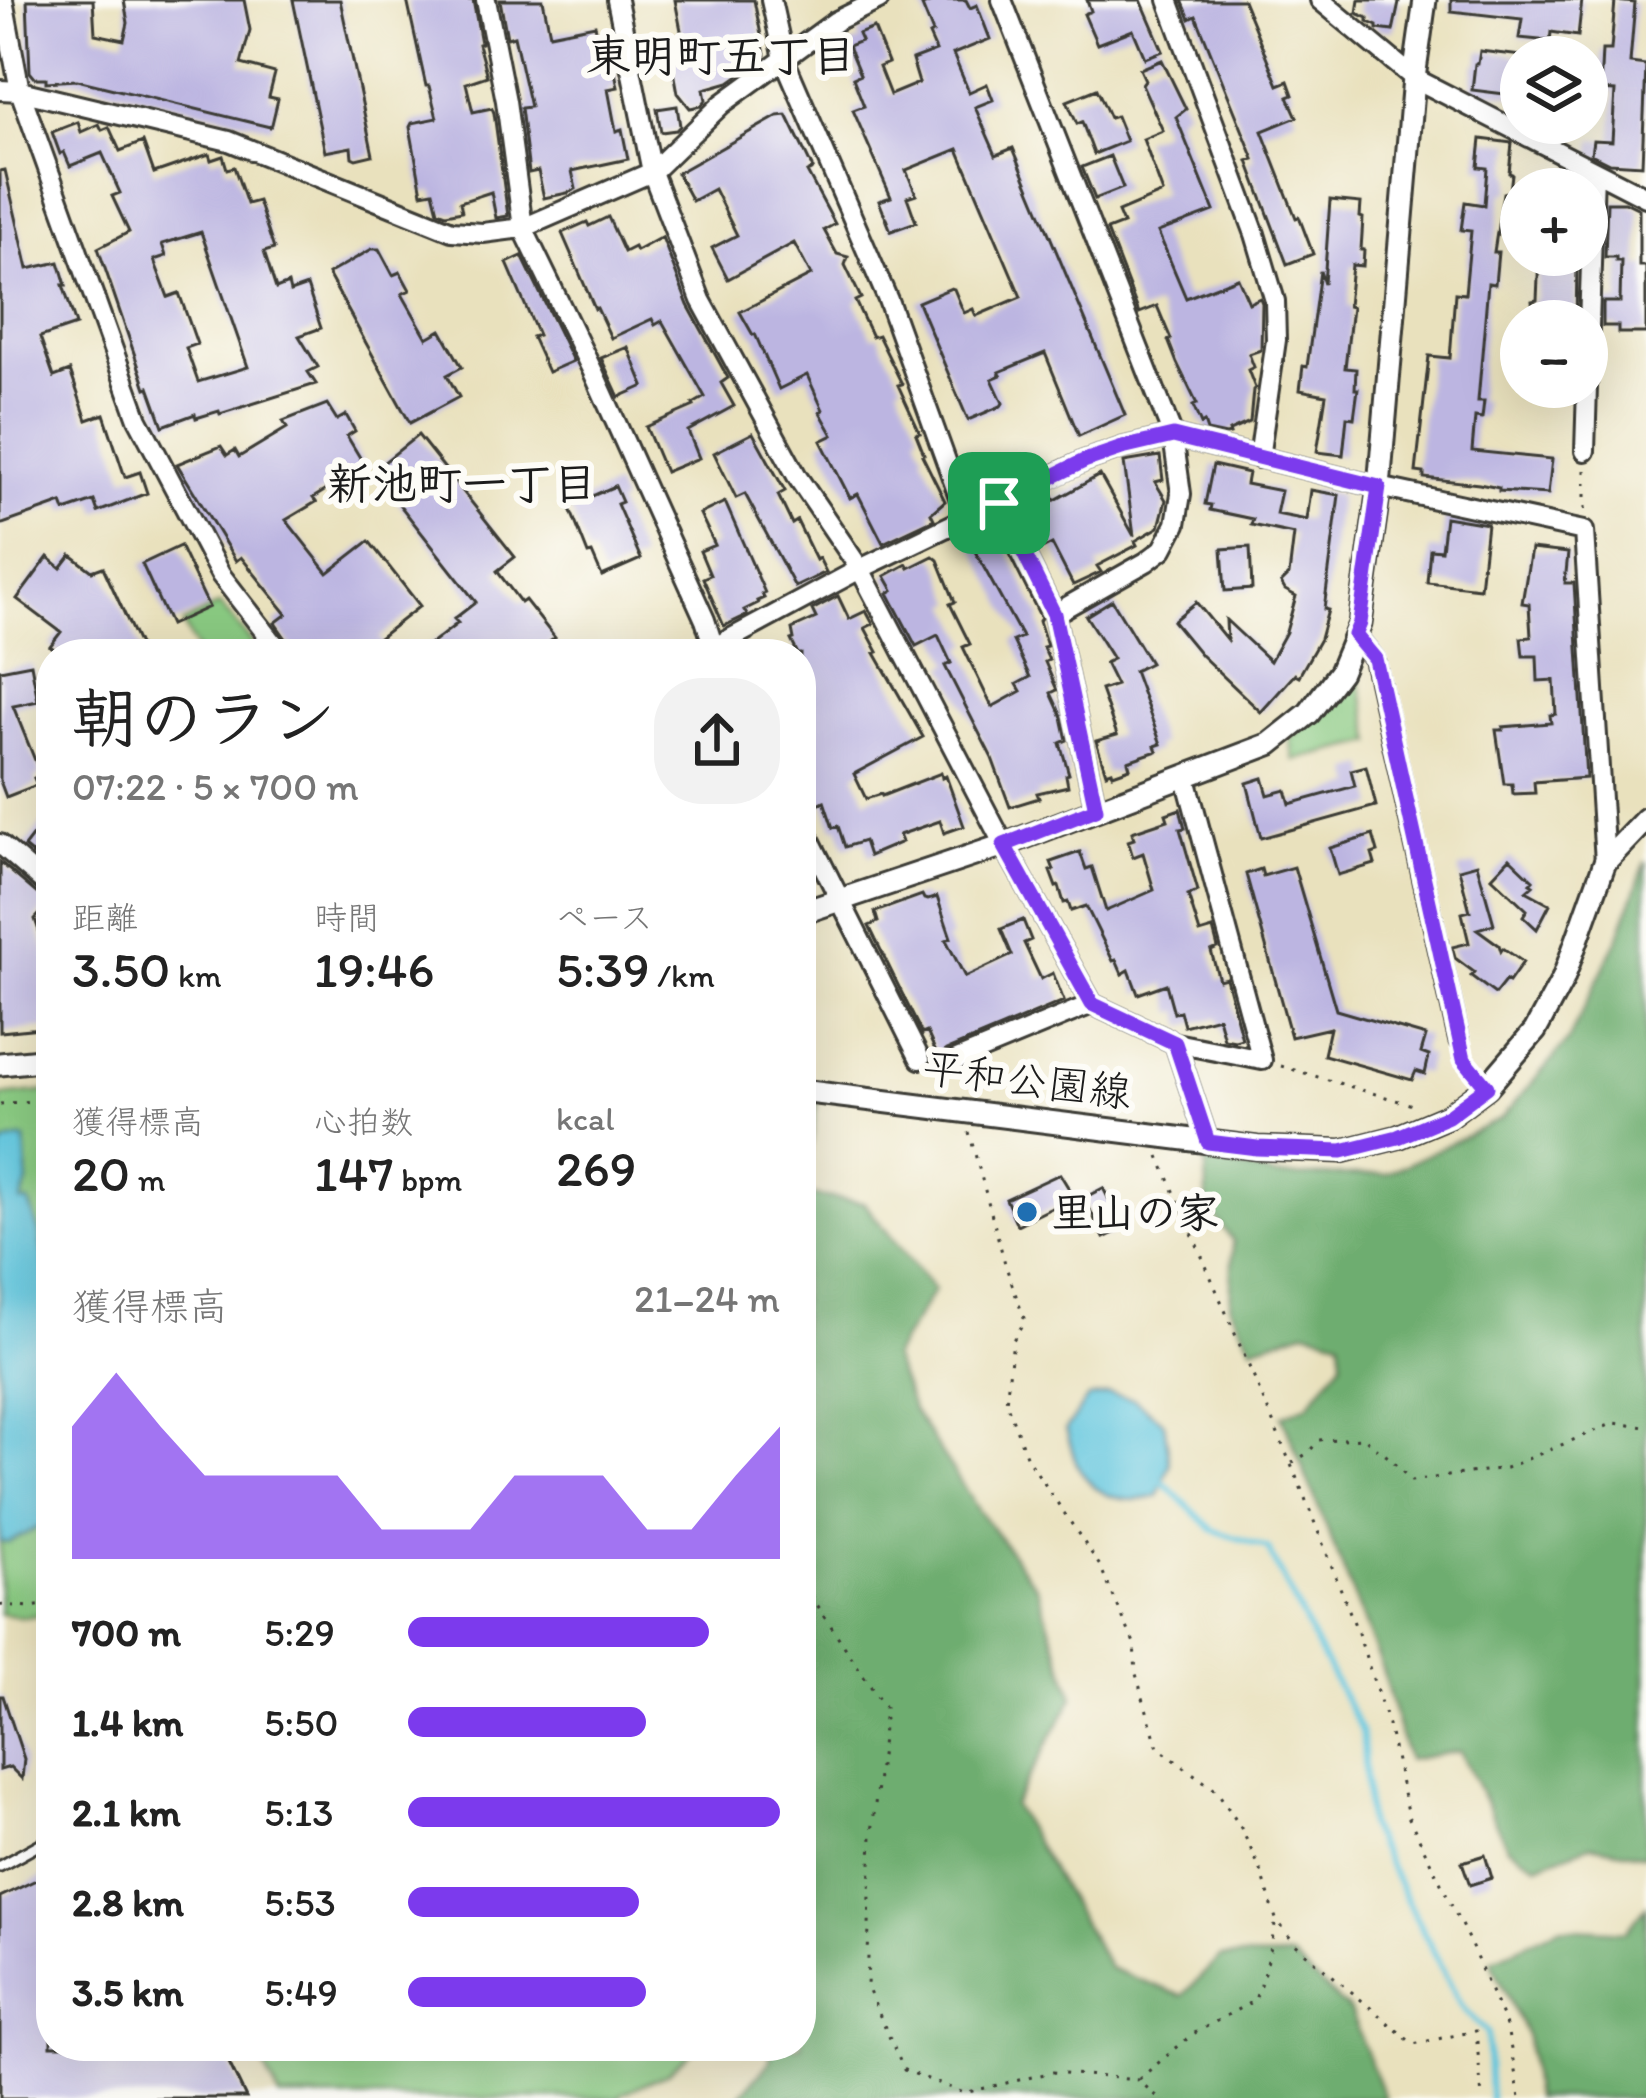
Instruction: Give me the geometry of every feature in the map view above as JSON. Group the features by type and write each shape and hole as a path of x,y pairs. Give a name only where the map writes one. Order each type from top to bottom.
{"street":[{"path":"3,0 10,90 138,419 220,574 270,639"},
{"path":"486,0 523,228 594,374 710,639"},
{"path":"617,0 652,172 701,300 798,478 860,569 1092,1004 1175,1043 1262,1060 1186,778"},
{"path":"771,0 784,59 888,300 967,519"},
{"path":"10,90 230,141 452,231 483,233 523,228 652,172 722,104 836,21 880,0"},
{"path":"1002,0 1173,436 1181,494 1176,524 1163,549 1054,614"},
{"path":"1168,0 1256,234 1275,301 1276,340 1259,458"},
{"path":"1320,0 1414,78 1586,168"},
{"path":"816,908 1004,845 1270,744 1309,713 1340,672 1360,623 1379,487 1414,78 1425,0"},
{"path":"1608,179 1646,197"},
{"path":"1585,451 1586,408"},
{"path":"735,639 860,569 1084,461 1173,436 1584,531 1605,862"},
{"path":"999,503 1054,614 1096,809"},
{"path":"1355,635 1375,659 1459,1040"},
{"name":"平和公園線","path":"816,1093 1257,1148 1342,1151 1398,1137 1448,1116 1487,1087 1535,1031 1563,980 1605,862 1646,819"},
{"path":"0,844 36,875"},
{"path":"816,853 920,1059"},
{"path":"952,1062 1092,1004"},
{"path":"1175,1043 1208,1142"},
{"path":"0,1064 36,1060"}],"lane":[{"path":"0,1867 36,1847"}],"path":[{"path":"1584,531 1585,451"},
{"path":"1262,1060 1448,1116"},
{"path":"0,1105 31,1101 36,1105"},
{"path":"964,1111 1025,1321 1012,1340 1006,1402 1027,1458 1100,1566 1134,1643 1136,1674 1158,1748 1216,1791 1241,1828 1276,1919 1294,1943 1413,2044 1476,2030 1482,2098"},
{"path":"1150,1134 1358,1633 1388,1725 1408,1816 1507,2028 1520,2098"},
{"path":"1291,1464 1319,1440 1364,1438 1411,1481 1506,1468 1614,1423 1646,1427"},
{"path":"816,1603 885,1708 872,1834 868,1987 904,2070 964,2093 1053,2072 1138,2080 1160,2098"},
{"path":"0,1605 36,1606"},
{"path":"1138,2080 1192,2034 1256,2000 1276,1919"}],"green space":[{"path":"219,605 249,639 190,639 183,624"},
{"path":"1359,676 1373,742 1294,760 1290,739"},
{"path":"1646,861 1646,1855 1590,1845 1537,1865 1507,1846 1460,1751 1407,1760 1380,1662 1282,1416 1309,1404 1342,1361 1340,1339 1305,1330 1252,1347 1230,1306 1233,1241 1207,1206 1206,1160 1279,1177 1386,1174 1502,1118 1568,1041 1618,938"},
{"path":"36,1092 36,1615 24,1617 0,1614 0,1096"},
{"path":"816,1196 864,1203 934,1290 892,1357 913,1410 1037,1588 1074,1697 1013,1805 1109,1968 1182,1996 1220,1957 1291,1958 1350,2012 1385,2098 742,2098 770,2062 816,2061"},
{"path":"1646,1906 1646,2098 1534,2098 1527,2038 1491,1960 1560,1927 1626,1931"},
{"path":"262,2061 681,2061 619,2098 280,2098"}],"water":[{"path":"25,1139 28,1183 21,1202 29,1202 36,1223 36,1529 8,1543 0,1542 0,1148"},
{"path":"1109,1394 1134,1399 1164,1422 1170,1464 1158,1496 1114,1497 1095,1487 1077,1464 1066,1429 1088,1398"}],"building":[{"path":"27,0 93,0 95,34 124,40 128,23 124,0 244,0 250,30 241,64 275,73 269,97 278,99 272,124 77,80 35,78 30,72"},
{"path":"293,0 340,0 373,155 356,159 351,147 325,152"},
{"path":"407,0 473,0 487,76 466,83 473,112 492,108 494,113 508,216 496,218 491,192 460,202 462,211 446,214 438,211 433,191 422,193 410,127 437,118"},
{"path":"500,0 543,0 550,34 595,25 598,38 608,36 618,87 608,89 616,131 622,129 628,159 572,171 576,189 567,193 544,198 538,171 529,173 521,108 530,107 514,36 507,38"},
{"path":"675,0 754,0 765,55 736,64 739,75 704,89 706,100 701,106 690,108 678,93 671,55 685,51"},
{"path":"936,0 966,0 970,8 977,5 990,39 953,54 969,92 987,84 993,100 975,107 996,155 1013,148 1125,415 1079,436 1045,353 999,372 992,379 1003,403 968,420 918,302 951,288 964,313 973,309 976,316 1021,297 958,149 906,170 916,194 907,197 916,222 891,231 879,201 891,197 853,110 864,106 853,78 860,75 848,46 861,41 858,34 874,28 888,63 879,67 890,95 919,83 912,60 936,51 922,6"},
{"path":"1087,0 1141,0 1163,51 1145,58 1133,30 1097,44 1084,14 1091,11"},
{"path":"1182,0 1243,0 1278,85 1288,81 1293,95 1288,97 1297,117 1262,131 1313,254 1287,264 1248,161 1254,159 1196,16 1190,19"},
{"path":"1359,0 1396,0 1393,31 1377,29 1357,13"},
{"path":"1451,0 1582,0 1578,36 1551,32 1551,36 1519,36 1522,19 1451,11"},
{"path":"1615,1 1635,3 1630,63 1646,65 1642,165 1609,163 1591,154 1592,144 1612,141"},
{"path":"1480,51 1500,53 1500,93 1472,90"},
{"path":"1162,60 1186,109 1176,117 1214,211 1158,232 1186,298 1238,278 1249,303 1260,298 1262,303 1261,350 1249,354 1254,367 1248,370 1255,388 1250,422 1226,435 1207,431 1201,424 1157,306 1139,313 1107,230 1123,224 1118,212 1163,193 1143,139 1163,131 1140,69"},
{"path":"1097,89 1126,141 1094,154 1082,122 1077,124 1067,101"},
{"path":"677,106 680,126 661,132 657,109"},
{"path":"787,115 813,169 807,172 835,224 824,230 837,254 848,257 845,265 861,298 855,301 902,384 898,385 920,433 916,434 922,455 945,501 931,513 934,519 883,543 858,494 850,498 821,441 833,435 807,375 779,389 740,312 811,275 794,243 728,279 712,248 737,235 714,189 692,201 677,173"},
{"path":"78,122 81,132 99,124 102,130 109,127 120,151 143,142 154,173 209,154 211,160 223,156 227,169 234,167 247,204 258,201 274,249 264,252 276,289 288,284 290,292 307,286 321,328 299,336 318,367 308,372 316,384 163,426 98,248 129,232 112,196 120,193 102,153 70,166 52,132","holes":["201,232 248,367 198,382 186,348 197,344 179,293 168,297 154,260 166,256 162,244"]},
{"path":"1481,139 1512,144 1510,168 1500,168 1495,284 1488,283 1478,401 1484,401 1482,418 1475,417 1472,451 1552,459 1548,494 1499,491 1424,478 1424,473 1416,472 1429,356 1450,358 1455,293 1465,294 1471,231 1461,230 1465,202 1484,205 1487,168 1478,167"},
{"path":"1110,156 1123,188 1095,199 1082,167"},
{"path":"5,170 28,269 59,262 76,325 40,337 54,377 70,371 87,420 104,414 125,477 140,472 147,493 98,512 94,501 65,511 62,503 0,525 0,171"},
{"path":"1330,200 1361,203 1363,218 1363,266 1352,265 1345,368 1356,369 1358,389 1354,418 1347,417 1343,455 1317,452 1326,395 1300,390 1320,271 1324,284"},
{"path":"1608,202 1625,202 1639,209 1639,266 1646,266 1646,333 1618,333 1618,326 1608,326 1608,302 1620,302 1621,261 1608,257"},
{"path":"608,217 624,252 662,237 688,305 728,378 721,383 734,406 688,431 699,458 665,472 646,427 705,397 662,321 655,325 652,319 611,338 595,309 562,233"},
{"path":"379,249 393,275 400,272 410,290 402,294 427,338 441,330 462,367 447,375 459,397 410,423 328,274"},
{"path":"522,256 573,361 548,372 532,337 538,335 507,263"},
{"path":"1538,276 1577,276 1576,300 1537,300"},
{"path":"628,347 644,386 619,397 601,358"},
{"path":"327,404 337,420 346,415 355,431 347,436 365,466 286,520 328,573 369,541 420,606 380,639 286,639 275,623 287,614 241,557 236,561 177,464 221,446 227,455 235,450 239,457 287,428 283,421"},
{"path":"753,433 785,491 778,495 792,524 797,521 826,572 795,587 745,494 736,498 714,453"},
{"path":"418,435 515,557 497,571 555,638 437,639 476,602 373,471"},
{"path":"1160,456 1163,480 1155,482 1166,500 1159,527 1097,566 1101,572 1073,585 1052,544 1044,548 1024,505 1045,495 1055,500 1100,475 1134,536 1124,462"},
{"path":"1213,465 1248,473 1246,484 1281,491 1276,514 1307,520 1311,490 1339,495 1324,609 1328,610 1320,639 1299,676 1295,674 1261,712 1173,621 1196,602 1227,640 1226,620 1270,661 1286,632 1296,596 1281,583 1289,575 1294,534 1210,510 1211,505 1205,504"},
{"path":"615,486 622,502 617,504 641,559 602,576 569,506"},
{"path":"725,502 765,593 744,610 747,615 724,626 703,578 710,575 700,551 715,545 700,514"},
{"path":"1445,517 1487,524 1480,588 1427,582 1430,549 1441,550"},
{"path":"997,530 1041,618 1049,660 1045,662 1057,690 1051,693 1067,740 1060,743 1069,774 1068,786 1037,793 1039,798 1010,807 992,758 945,666 951,663 938,635 916,646 888,593 893,590 885,576 933,556 938,560 955,602 950,604 970,644 963,647 992,707 1021,691 1017,684 1030,677 1013,641 1022,637 971,544"},
{"path":"180,546 209,607 170,625 142,564"},
{"path":"1250,547 1252,589 1225,591 1222,549"},
{"path":"1531,549 1568,553 1565,583 1574,583 1586,778 1534,782 1535,793 1513,794 1512,784 1504,784 1496,730 1551,723 1550,715 1556,714 1554,680 1538,681 1537,656 1523,656 1521,638 1531,637 1529,604 1522,603"},
{"path":"71,555 92,571 103,567 136,639 56,639 61,632 17,599 48,557 61,568"},
{"path":"838,596 849,619 866,611 873,624 865,628 875,653 923,737 854,774 866,799 941,773 964,826 944,833 940,821 899,835 902,842 869,856 864,841 845,847 824,801 816,805 816,639 794,639 792,629 816,618 812,610"},
{"path":"1112,600 1150,663 1134,671 1161,744 1155,746 1157,751 1128,761 1130,768 1113,774 1106,773 1096,741 1117,735 1101,690 1116,685 1105,663 1113,659 1086,616"},
{"path":"31,664 36,690 36,701 13,706 36,763 36,785 6,797 0,781 0,670"},
{"path":"1366,766 1376,806 1261,838 1247,783 1263,778 1268,795 1286,790 1290,804 1355,786 1351,770"},
{"path":"1180,809 1185,828 1180,829 1198,891 1188,895 1200,933 1213,929 1218,948 1211,951 1219,980 1226,978 1242,1039 1235,1041 1224,1039 1218,1017 1184,1026 1180,1011 1174,1013 1166,984 1138,994 1129,970 1122,974 1113,961 1086,906 1071,911 1050,871 1054,870 1051,862 1080,852 1086,869 1092,867 1106,911 1154,890 1143,853 1133,857 1128,841 1134,839 1132,832 1168,820 1166,814"},
{"path":"36,831 36,857 24,847"},
{"path":"1373,835 1378,852 1372,854 1375,864 1338,875 1330,848"},
{"path":"1510,858 1533,880 1526,891 1550,904 1537,929 1523,916 1527,910 1492,877"},
{"path":"0,862 36,893 36,1028 0,1032"},
{"path":"1477,864 1494,924 1477,929 1501,951 1523,962 1495,994 1471,976 1474,972 1455,958 1452,947 1469,943 1462,913 1470,911 1459,869"},
{"path":"1294,867 1336,1010 1426,1036 1421,1053 1429,1056 1425,1074 1416,1071 1412,1080 1324,1055 1330,1028 1291,1037 1246,874 1261,869 1263,876"},
{"path":"922,895 928,900 937,897 951,938 946,940 965,977 1012,955 1001,929 1023,920 1031,940 1024,943 1041,979 1053,973 1064,1001 938,1057 869,926 878,922 875,912"},
{"name":"里山の家","path":"1060,1174 1074,1197 1017,1225 1006,1199"},
{"path":"1103,1188 1124,1228 1104,1238 1084,1198"},
{"path":"0,1696 24,1759 22,1779 10,1767 0,1770"},
{"path":"1485,1855 1492,1878 1470,1885 1462,1862"},
{"path":"36,1880 36,2061 228,2061 246,2098 0,2098 0,1897"}],"waterway":[{"path":"1163,1482 1213,1530 1268,1548 1362,1732 1368,1826 1463,2008 1487,2033 1490,2098"}],"place":[{"name":"里山の家","path":"1027,1212"}],"district":[{"name":"東明町五丁目","path":"721,55"},
{"name":"新池町一丁目","path":"462,483"}],"route":[{"path":"1173,436 1379,487 1355,635 1375,659 1464,1059 1487,1087 1448,1116 1398,1137 1342,1151 1208,1142 1175,1043 1092,1004 1004,845 1096,809 1054,614 999,503 1084,461 1173,436"}]}
